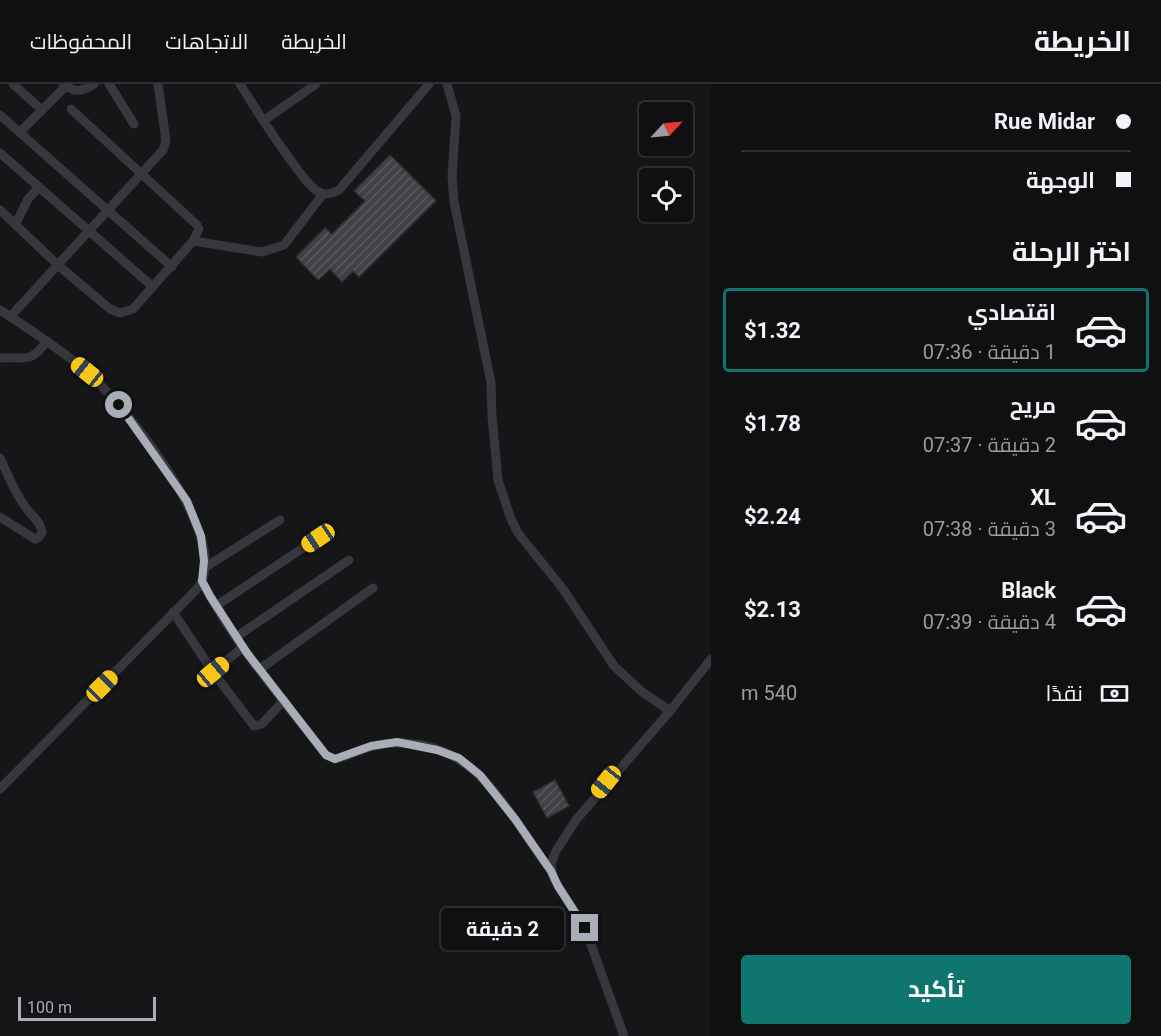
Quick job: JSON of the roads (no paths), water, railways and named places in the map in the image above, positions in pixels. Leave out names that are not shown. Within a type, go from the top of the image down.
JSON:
[{"type":"street","points":[[13,84],[42,110]]},
{"type":"street","points":[[20,132],[66,85],[77,92],[94,84]]},
{"type":"street","points":[[109,84],[134,124]]},
{"type":"street","points":[[10,317],[106,211],[142,175],[166,146],[158,84]]},
{"type":"street","points":[[240,84],[263,121],[306,180],[316,191],[323,194],[339,190],[429,84]]},
{"type":"street","points":[[263,121],[316,84]]},
{"type":"street","points":[[447,84],[456,116],[452,177],[454,202],[491,383],[495,459],[505,503],[518,533],[562,589],[614,666],[634,685],[670,711]]},
{"type":"street","points":[[0,210],[58,266],[110,309],[120,313],[133,309],[193,241],[199,229],[196,225],[71,109]]},
{"type":"street","points":[[0,115],[172,267]]},
{"type":"street","points":[[0,153],[153,287]]},
{"type":"street","points":[[16,223],[28,200],[39,187]]},
{"type":"street","points":[[193,241],[262,252],[284,245],[323,194]]},
{"type":"street","points":[[0,310],[47,341],[87,372],[110,394],[153,451],[190,508],[201,536],[204,568],[202,581],[191,595],[0,789]]},
{"type":"street","points":[[0,358],[32,357],[47,341]]},
{"type":"street","points":[[0,458],[12,486],[40,524],[42,533],[35,539],[0,517]]},
{"type":"street","points":[[204,568],[280,520]]},
{"type":"street","points":[[216,606],[318,538]]},
{"type":"street","points":[[236,637],[349,560]]},
{"type":"street","points":[[202,581],[243,647],[330,758],[340,758],[371,746],[397,742],[427,747],[459,758],[480,775],[500,799],[551,871],[585,928],[624,1036]]},
{"type":"street","points":[[260,669],[373,588]]},
{"type":"street","points":[[173,612],[213,672],[255,726],[261,725],[284,700]]},
{"type":"street","points":[[213,672],[243,647]]},
{"type":"street","points":[[551,871],[555,851],[576,820],[670,711],[711,659]]}]
